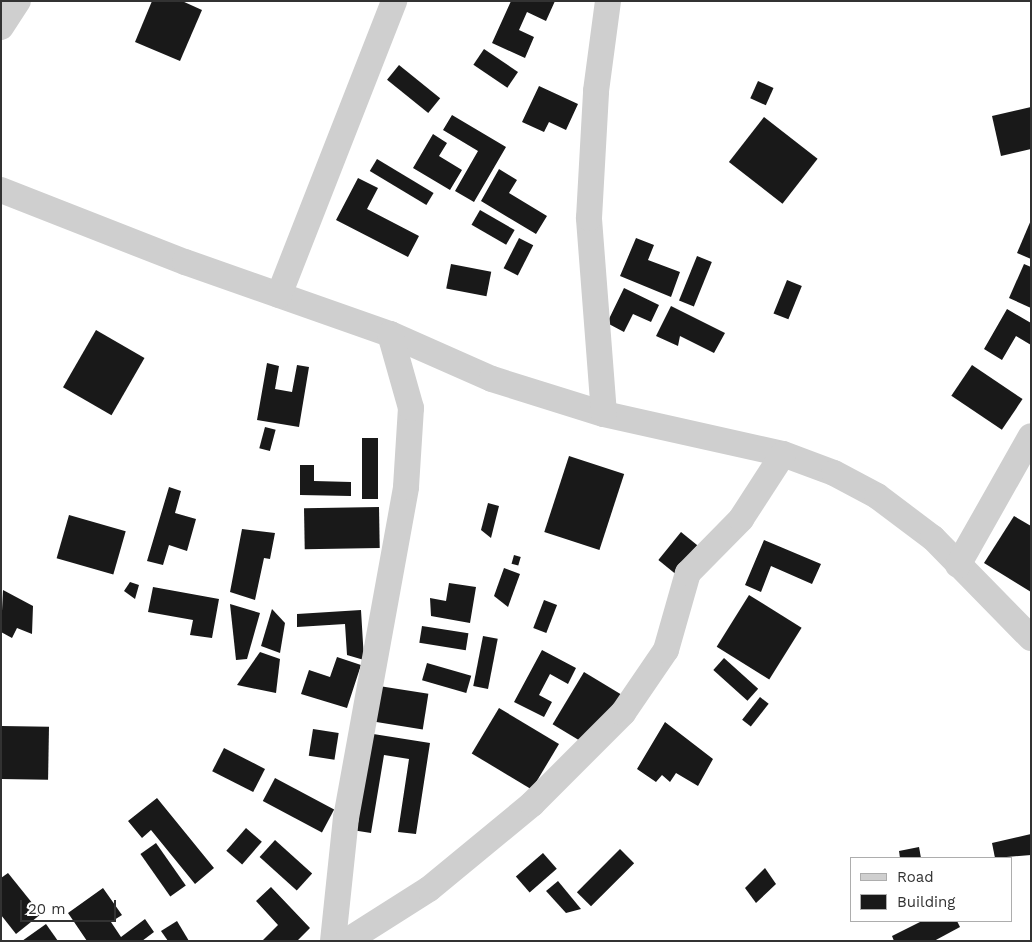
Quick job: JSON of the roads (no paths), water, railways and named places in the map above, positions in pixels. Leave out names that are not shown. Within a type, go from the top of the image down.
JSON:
[{"type":"street","points":[[1,27],[18,1]]},
{"type":"street","points":[[279,295],[394,1]]},
{"type":"street","points":[[604,414],[589,218],[596,91],[605,3]]},
{"type":"street","points":[[1,190],[279,295],[390,334],[492,379],[604,414],[783,454],[834,473],[877,496],[933,538],[1031,638]]},
{"type":"street","points":[[333,941],[346,818],[406,487],[411,408],[390,334]]},
{"type":"street","points":[[958,565],[1031,436]]},
{"type":"street","points":[[346,941],[429,889],[532,804],[623,713],[666,650],[688,573],[741,519],[783,454]]}]
